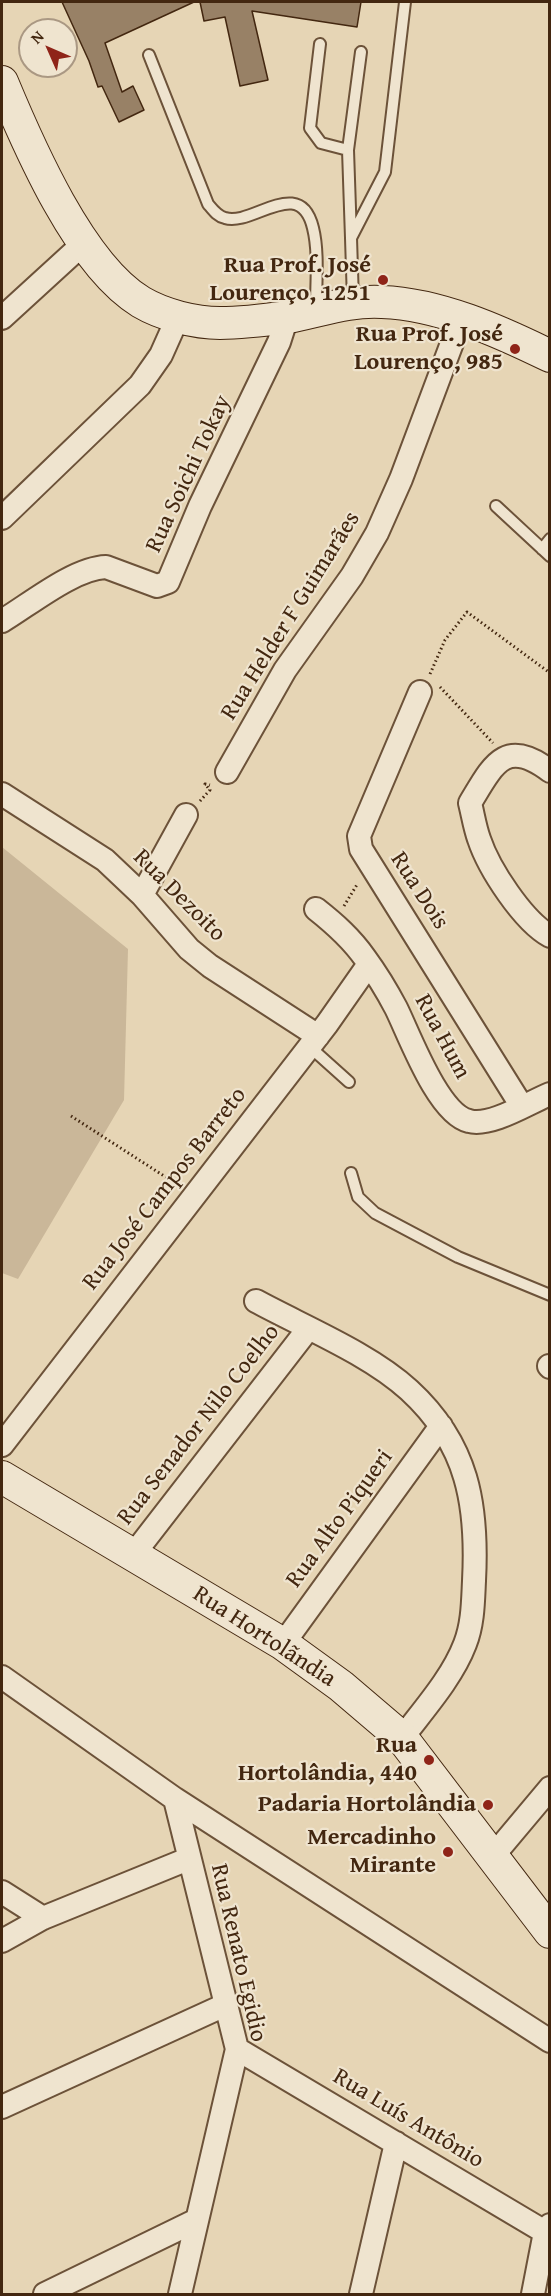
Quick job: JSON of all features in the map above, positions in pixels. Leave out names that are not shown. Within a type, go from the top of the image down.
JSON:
[{"type":"street","points":[[5,101],[84,243],[108,274],[141,302],[178,317],[218,323],[302,314],[353,302],[412,306],[461,319],[549,356]]},
{"type":"street","points":[[2,318],[84,243]]},
{"type":"street","name":"Rua Soichi Tokay","points":[[2,621],[71,579],[97,567],[106,567],[157,586],[168,582],[200,506],[279,342],[302,314]]},
{"type":"street","points":[[2,518],[140,385],[161,355],[178,317]]},
{"type":"street","name":"Rua Helder F Guimarães","points":[[220,782],[285,670],[352,576],[377,533],[401,479],[461,319]]},
{"type":"street","name":"Rua Dois","points":[[425,684],[359,836],[361,849],[521,1105]]},
{"type":"street","points":[[542,932],[503,884],[479,841],[471,803],[498,763],[519,754],[536,761],[549,771]]},
{"type":"street","name":"Rua Dezoito","points":[[2,794],[105,860],[142,896],[165,924],[203,960],[314,1042]]},
{"type":"street","points":[[142,896],[186,815]]},
{"type":"street","name":"Rua Hum","points":[[325,916],[369,964],[396,1007],[417,1058],[449,1106],[467,1121],[487,1122],[549,1094]]},
{"type":"street","name":"Rua José Campos Barreto","points":[[2,1445],[314,1042],[369,964]]},
{"type":"street","points":[[256,1301],[378,1367],[409,1390],[441,1426],[458,1456],[469,1485],[476,1538],[472,1614],[466,1643],[446,1679],[402,1738]]},
{"type":"street","name":"Rua Senador Nilo Coelho","points":[[133,1555],[308,1329]]},
{"type":"street","name":"Rua Alto Piqueri","points":[[283,1644],[441,1426]]},
{"type":"street","name":"Rua Hortolãndia","points":[[2,1477],[283,1644],[341,1686],[402,1738],[549,1932]]},
{"type":"street","points":[[2,1677],[176,1799],[549,2041]]},
{"type":"street","points":[[493,1856],[549,1788]]},
{"type":"street","name":"Rua Renato Egidio","points":[[176,1799],[188,1859],[237,2049],[180,2295]]},
{"type":"street","points":[[2,1941],[43,1918],[188,1859]]},
{"type":"street","points":[[2,1892],[43,1918]]},
{"type":"street","points":[[2,2106],[225,2005]]},
{"type":"street","name":"Rua Luís Antônio","points":[[237,2049],[396,2143],[547,2228]]},
{"type":"street","points":[[361,2295],[396,2143]]},
{"type":"street","points":[[45,2295],[197,2220]]},
{"type":"street","points":[[533,2295],[547,2228]]},
{"type":"lane","points":[[351,238],[385,172],[405,2]]},
{"type":"lane","points":[[320,44],[310,128],[321,143],[348,150]]},
{"type":"lane","points":[[353,302],[348,150],[361,52]]},
{"type":"lane","points":[[149,55],[208,204],[217,214],[227,219],[238,219],[288,203],[298,206],[308,215],[315,236],[302,314]]},
{"type":"lane","points":[[496,506],[546,553]]},
{"type":"lane","points":[[546,553],[549,539]]},
{"type":"lane","points":[[314,1042],[349,1082]]},
{"type":"lane","points":[[351,1173],[358,1197],[375,1213],[458,1257],[549,1295]]},
{"type":"path","points":[[498,763],[425,684],[445,640],[467,612],[549,673]]},
{"type":"path","points":[[186,815],[209,792],[205,784],[220,782]]},
{"type":"path","points":[[325,916],[370,863]]},
{"type":"path","points":[[71,1116],[195,1195]]},
{"type":"shaded area","points":[[2,847],[128,949],[124,1100],[18,1279],[2,1273]]},
{"type":"building","points":[[62,2],[194,2],[105,43],[122,92],[133,86],[144,110],[119,122],[102,86],[98,87],[78,37],[78,18],[69,18]]},
{"type":"building","points":[[200,2],[361,2],[357,27],[252,11],[268,80],[240,86],[225,17],[204,21]]},
{"type":"place","name":"Rua Prof. José Lourenço, 1251","points":[[383,280]]},
{"type":"place","name":"Rua Prof. José Lourenço, 985","points":[[515,349]]},
{"type":"place","name":"Rua Hortolândia, 440","points":[[429,1760]]},
{"type":"place","name":"Padaria Hortolândia","points":[[488,1805]]},
{"type":"place","name":"Mercadinho Mirante","points":[[448,1852]]}]
